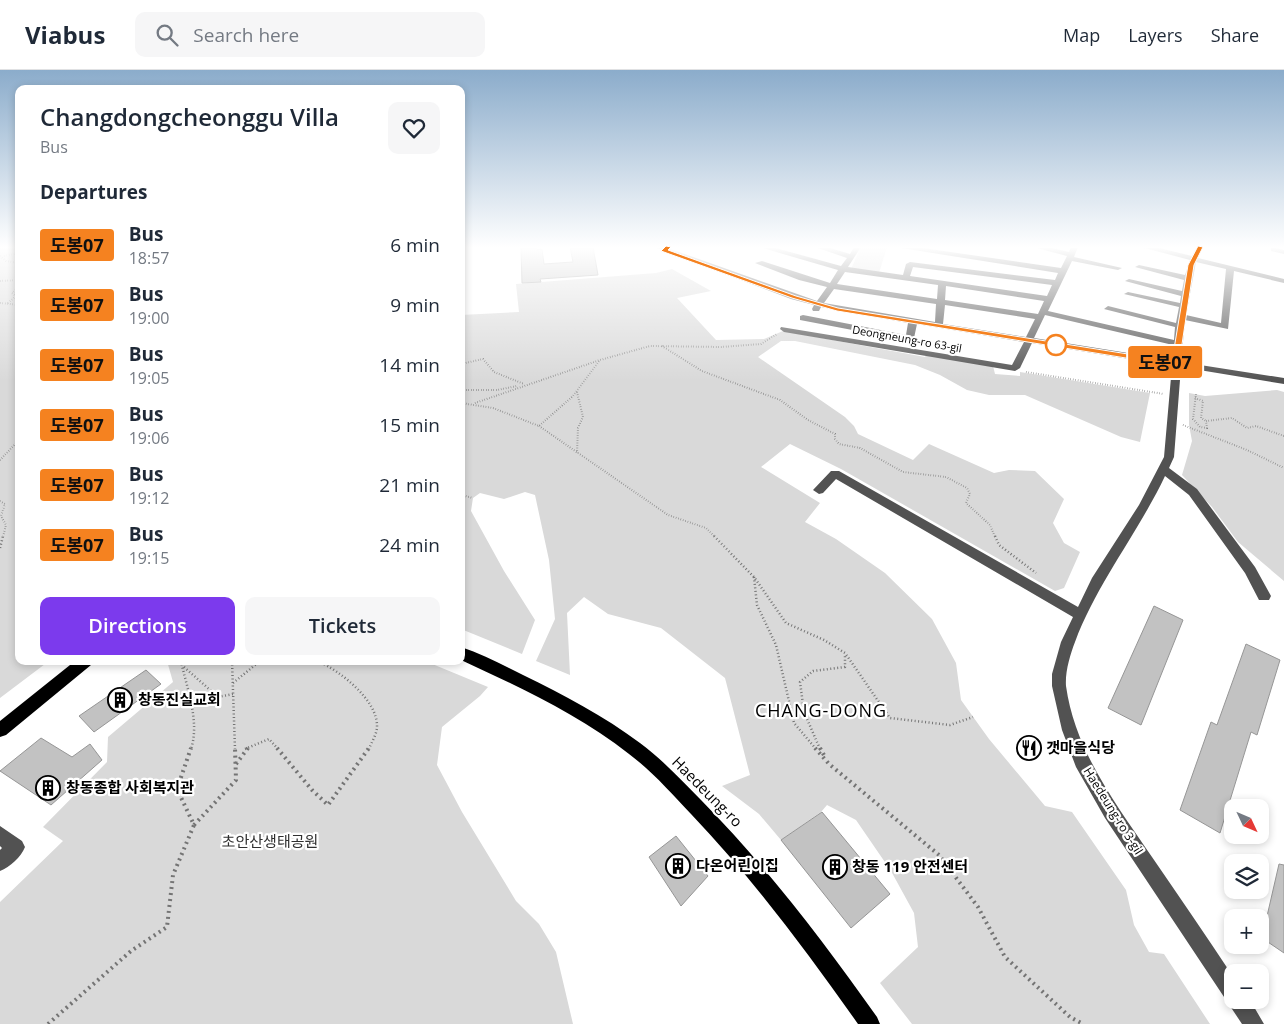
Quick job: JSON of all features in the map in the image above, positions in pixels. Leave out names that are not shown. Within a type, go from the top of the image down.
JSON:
[{"type":"main road","name":"Haedeung-ro","points":[[465,655],[569,705],[634,748],[666,777],[736,846],[781,901],[870,1024]]},
{"type":"main road","points":[[0,730],[81,665]]},
{"type":"street","name":"Deongneung-ro 63-gil","points":[[784,292],[819,304],[855,313],[1284,381]]},
{"type":"street","points":[[784,329],[815,310],[829,292]]},
{"type":"street","points":[[870,292],[1041,315],[1178,343]]},
{"type":"street","name":"Deongneung-ro 63-gil","points":[[939,325],[941,292]]},
{"type":"street","points":[[999,292],[1049,299]]},
{"type":"street","points":[[1028,340],[1053,292]]},
{"type":"street","points":[[1174,292],[1185,294]]},
{"type":"street","points":[[1108,309],[1181,322],[1225,327],[1228,292]]},
{"type":"street","points":[[1128,294],[1184,306]]},
{"type":"street","name":"Haedeung-ro 3-gil","points":[[1185,294],[1175,364],[1169,457],[1145,506],[1097,581],[1068,642],[1059,680],[1063,707],[1084,767],[1224,980]]},
{"type":"street","name":"Deongneung-ro 63-gil","points":[[802,318],[910,338],[913,321]]},
{"type":"street","name":"Deongneung-ro 63-gil","points":[[784,329],[1016,368],[1028,340]]},
{"type":"street","points":[[1164,469],[1193,492],[1250,570],[1264,596]]},
{"type":"street","points":[[819,490],[836,474],[1081,614]]},
{"type":"street","points":[[0,835],[16,847],[0,862]]},
{"type":"street","points":[[1244,1009],[1254,1024]]},
{"type":"path","points":[[8,303],[15,297]]},
{"type":"path","points":[[0,303],[15,305]]},
{"type":"path","points":[[465,390],[497,390],[549,379],[600,360],[650,346],[721,347],[761,344],[784,329]]},
{"type":"path","points":[[662,346],[700,372],[756,390],[788,404],[807,419],[835,434],[839,444],[860,448],[903,472],[938,475],[967,488],[970,494],[966,504],[990,525],[999,545],[1038,576]]},
{"type":"path","points":[[465,363],[483,359],[494,372],[525,384]]},
{"type":"path","points":[[539,426],[563,408],[600,360]]},
{"type":"path","points":[[1019,371],[1173,396]]},
{"type":"path","points":[[474,403],[525,384]]},
{"type":"path","points":[[577,392],[583,416],[578,428],[577,453]]},
{"type":"path","points":[[1196,394],[1192,419],[1200,426],[1207,428],[1206,421]]},
{"type":"path","points":[[1195,398],[1203,401],[1201,418],[1206,421],[1232,418],[1245,428],[1256,426],[1284,436]]},
{"type":"path","points":[[465,403],[474,403],[493,408],[539,426],[668,515],[706,528],[754,577],[786,623],[824,640],[845,653],[890,718],[950,725],[973,717]]},
{"type":"path","points":[[1172,421],[1220,440],[1235,443],[1284,468]]},
{"type":"path","points":[[0,460],[10,452],[15,445]]},
{"type":"path","points":[[465,496],[473,498]]},
{"type":"path","points":[[0,501],[4,504],[1,516],[6,525],[0,548]]},
{"type":"path","points":[[754,577],[757,605],[776,645],[794,723],[829,764],[939,855],[978,907],[1005,957],[1070,1017],[1082,1024]]},
{"type":"path","points":[[829,764],[807,728],[800,702],[800,682],[813,671],[845,667],[845,653]]},
{"type":"path","points":[[48,1024],[131,951],[167,927],[173,875],[194,825],[236,780],[232,665]]},
{"type":"path","points":[[233,683],[255,665]]},
{"type":"path","points":[[236,764],[245,749],[270,739],[288,759],[310,791],[328,805],[367,754],[377,727],[369,700],[334,668],[327,665]]},
{"type":"path","points":[[183,666],[218,697],[233,694]]},
{"type":"path","points":[[183,666],[195,737],[178,789],[194,825]]},
{"type":"green space","points":[[0,292],[15,292],[15,665],[44,665],[0,698]]},
{"type":"green space","points":[[517,292],[708,292],[677,298],[716,340],[764,339],[783,331],[925,357],[927,354],[993,366],[995,374],[1020,376],[1020,372],[1150,393],[1140,442],[1121,437],[1025,395],[989,395],[967,390],[940,375],[915,365],[795,341],[781,341],[758,357],[845,417],[854,426],[858,434],[913,460],[929,444],[994,473],[1009,470],[1035,471],[1064,499],[1053,523],[1064,543],[1080,552],[1064,588],[1055,591],[841,469],[790,444],[761,467],[820,503],[805,522],[836,539],[885,573],[932,619],[956,663],[961,700],[989,739],[1045,806],[1072,812],[1126,890],[1134,925],[1149,952],[1164,954],[1210,1024],[912,1024],[880,983],[918,947],[914,913],[891,871],[856,820],[827,805],[821,812],[781,840],[759,814],[722,786],[750,775],[725,678],[661,628],[608,614],[584,597],[567,613],[570,675],[536,661],[555,619],[549,560],[535,495],[525,492],[504,499],[480,493],[473,498],[471,511],[504,571],[535,620],[522,654],[465,631],[465,315],[519,312]]},
{"type":"green space","points":[[1277,390],[1284,392],[1284,581],[1238,542],[1212,507],[1182,475],[1192,441],[1189,425],[1189,393],[1205,396]]},
{"type":"green space","name":"초안산생태공원","points":[[168,665],[435,665],[488,687],[480,696],[442,727],[437,765],[462,812],[516,901],[539,924],[556,952],[573,1024],[0,1024],[0,902],[63,841],[43,827],[107,762],[108,737],[173,682]]},
{"type":"building","points":[[1154,606],[1183,620],[1141,725],[1108,708]]},
{"type":"building","points":[[1246,644],[1280,660],[1257,735],[1251,732],[1230,799],[1224,799],[1224,820],[1220,833],[1180,810],[1211,722],[1217,725]]},
{"type":"building","name":"창동진실교회","points":[[146,670],[161,684],[94,732],[79,716]]},
{"type":"building","name":"창동종합 사회복지관","points":[[41,738],[72,757],[90,744],[102,760],[51,805],[0,771]]},
{"type":"building","name":"창동 119 안전센터","points":[[822,812],[890,894],[851,928],[781,840]]},
{"type":"building","name":"다온어린이집","points":[[676,836],[708,876],[681,906],[649,857]]},
{"type":"building","points":[[1279,864],[1284,865],[1284,953],[1269,943],[1269,909]]},
{"type":"bus line","name":"도봉07","points":[[779,292],[855,313],[1175,364],[1186,292]]},
{"type":"place","name":"창동진실교회","points":[[120,700]]},
{"type":"place","name":"갯마을식당","points":[[1029,748]]},
{"type":"place","name":"창동종합 사회복지관","points":[[48,788]]},
{"type":"place","name":"다온어린이집","points":[[678,866]]},
{"type":"place","name":"창동 119 안전센터","points":[[835,867]]},
{"type":"district","name":"CHANG-DONG","points":[[821,711]]}]
